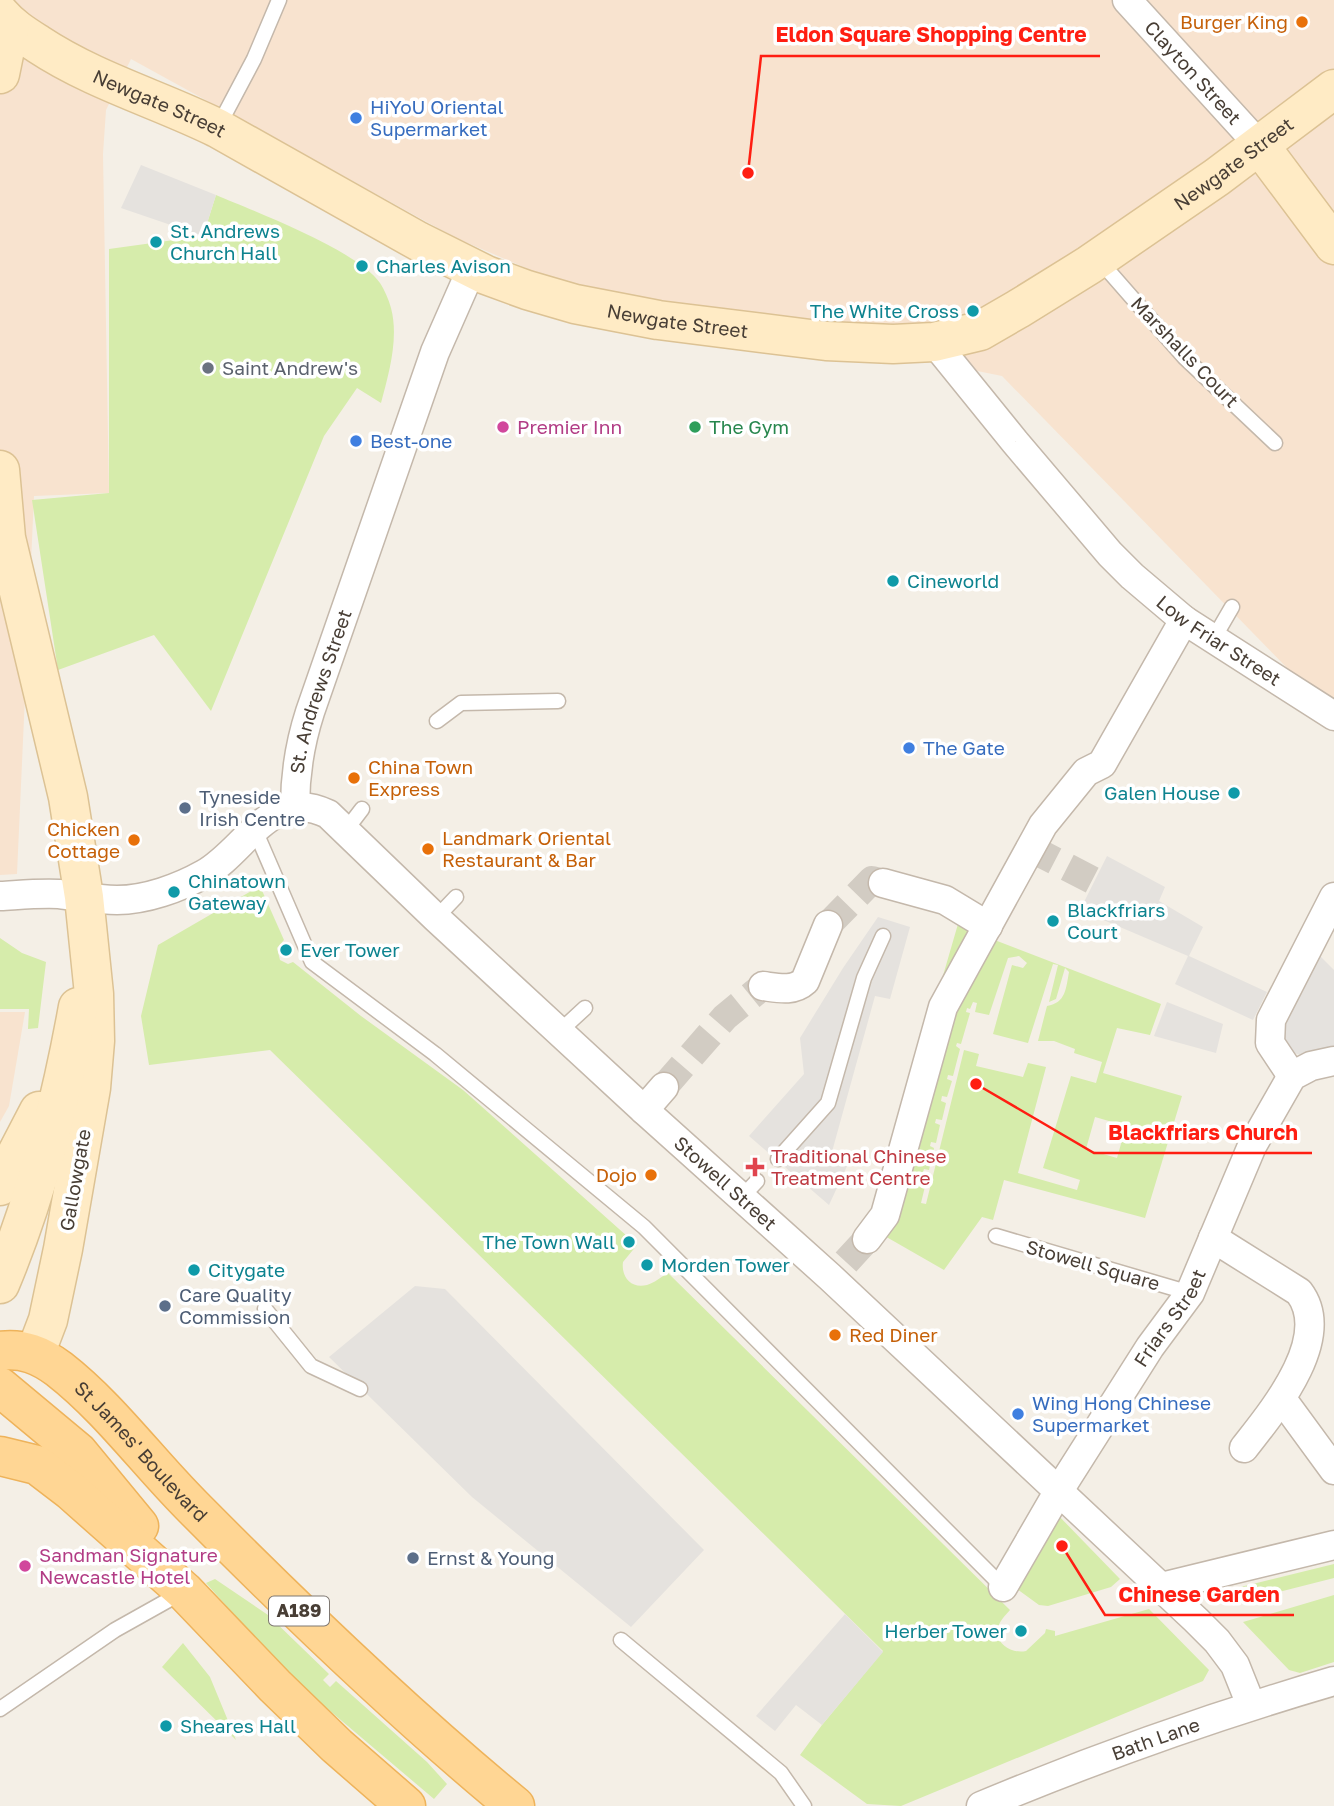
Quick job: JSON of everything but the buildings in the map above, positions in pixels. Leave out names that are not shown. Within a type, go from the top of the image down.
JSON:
[{"type":"main road","name":"Newgate Street","points":[[7,16],[52,54],[93,76],[189,114],[418,241],[511,285],[575,304],[658,320],[827,341],[893,344],[934,342],[980,331],[1098,258],[1260,146],[1334,89]]},
{"type":"main road","points":[[0,74],[7,16]]},
{"type":"main road","name":"Clayton Street","points":[[1260,146],[1334,245]]},
{"type":"main road","name":"Gallowgate","points":[[0,470],[6,538],[68,797],[84,897],[94,994],[95,1041],[92,1078],[48,1320],[17,1352],[3,1397]]},
{"type":"main road","name":"Gallowgate","points":[[0,1284],[30,1203],[48,1140],[83,981],[87,938]]},
{"type":"main road","points":[[0,1186],[34,1122],[72,1036]]},
{"type":"main road","name":"St James' Boulevard","points":[[17,1352],[78,1385],[189,1503],[280,1594],[515,1806]]},
{"type":"main road","points":[[3,1397],[78,1452],[162,1554],[184,1591]]},
{"type":"main road","points":[[0,1455],[37,1465],[54,1476],[184,1591],[275,1686],[337,1746],[406,1806]]},
{"type":"street","name":"Clayton Street","points":[[1127,0],[1260,146]]},
{"type":"street","name":"St. Andrews Street","points":[[295,807],[297,764],[307,722],[435,352],[472,268]]},
{"type":"street","name":"Low Friar Street","points":[[934,342],[1110,554],[1132,576],[1184,620],[1334,716]]},
{"type":"street","points":[[867,1240],[885,1215],[943,1007],[1044,825],[1086,772],[1102,764],[1184,620]]},
{"type":"street","name":"Stowell Street","points":[[295,807],[317,808],[328,814],[354,819],[436,918],[643,1110],[750,1189],[837,1269],[1058,1492],[1217,1642],[1235,1665],[1251,1705]]},
{"type":"street","points":[[0,896],[47,894],[132,899],[187,883],[208,872],[267,819],[295,807]]},
{"type":"street","points":[[883,883],[945,900],[988,926]]},
{"type":"street","points":[[1334,897],[1271,1020],[1270,1043],[1292,1076],[1311,1066],[1334,1061]]},
{"type":"street","points":[[763,986],[790,989],[800,986],[805,981],[828,925]]},
{"type":"street","name":"Friars Street","points":[[1003,1587],[1058,1492],[1150,1347],[1190,1293],[1252,1146],[1292,1076]]},
{"type":"street","points":[[643,1110],[664,1087]]},
{"type":"street","points":[[1213,1238],[1299,1292],[1314,1313],[1311,1348],[1304,1365],[1244,1448]]},
{"type":"street","points":[[1282,1399],[1326,1441],[1334,1471]]},
{"type":"street","points":[[1161,1587],[1334,1545]]},
{"type":"street","name":"Bath Lane","points":[[981,1806],[1039,1795],[1251,1705],[1334,1681]]},
{"type":"lane","points":[[217,128],[254,59],[279,0]]},
{"type":"lane","name":"Marshalls Court","points":[[1098,258],[1184,357],[1275,443]]},
{"type":"lane","points":[[1214,639],[1232,607]]},
{"type":"lane","points":[[437,722],[461,703],[558,701]]},
{"type":"lane","points":[[255,830],[312,962],[435,1054],[645,1227],[1003,1587]]},
{"type":"lane","points":[[436,918],[456,897]]},
{"type":"lane","points":[[778,1159],[828,1103],[864,978],[883,936]]},
{"type":"lane","points":[[560,1031],[585,1008]]},
{"type":"lane","name":"Stowell Square","points":[[996,1236],[1190,1293]]},
{"type":"lane","points":[[265,1309],[311,1366],[360,1389]]},
{"type":"lane","points":[[0,1709],[116,1630],[184,1591]]},
{"type":"lane","points":[[621,1640],[780,1773],[804,1806]]},
{"type":"shaded area","points":[[0,0],[1334,0],[1334,716],[1002,376],[626,300],[540,274],[456,238],[131,59],[106,110],[103,154],[109,493],[34,496],[17,874],[0,875]]},
{"type":"shaded area","points":[[141,165],[216,195],[203,236],[121,208]]},
{"type":"shaded area","points":[[1107,856],[1165,887],[1159,901],[1203,927],[1189,956],[1267,992],[1253,1020],[1175,984],[1188,956],[1080,910]]},
{"type":"shaded area","points":[[878,917],[910,927],[890,999],[875,996],[830,1159],[848,1164],[829,1205],[749,1136],[804,1074],[800,1038]]},
{"type":"shaded area","points":[[1317,953],[1334,970],[1334,1050],[1307,1057],[1294,1053],[1286,1046],[1279,1032]]},
{"type":"shaded area","points":[[1167,1002],[1223,1024],[1216,1053],[1154,1036]]},
{"type":"shaded area","points":[[0,1012],[25,1012],[9,1106],[0,1122]]},
{"type":"shaded area","points":[[415,1286],[445,1289],[704,1550],[631,1627],[472,1497],[329,1357]]},
{"type":"shaded area","points":[[845,1614],[883,1652],[822,1725],[796,1705],[775,1731],[756,1716]]},
{"type":"green space","points":[[216,195],[329,245],[368,270],[380,283],[386,295],[394,331],[392,356],[381,403],[357,388],[324,436],[211,711],[154,635],[58,670],[32,500],[109,493],[109,249],[203,236]]},
{"type":"green space","points":[[260,886],[284,940],[277,948],[280,960],[288,964],[293,962],[361,1016],[463,1090],[637,1245],[623,1262],[628,1281],[636,1285],[647,1285],[668,1273],[1010,1610],[998,1627],[1000,1640],[1006,1647],[1026,1651],[1046,1629],[1055,1631],[1055,1636],[1149,1609],[1209,1670],[1203,1681],[901,1806],[867,1804],[800,1755],[883,1651],[270,1050],[149,1065],[141,1016],[158,945]]},
{"type":"green space","points":[[958,924],[977,929],[933,1010]]},
{"type":"green space","points":[[0,938],[22,953],[46,962],[38,1028],[28,1029],[29,1009],[0,1009]]},
{"type":"green space","points":[[992,939],[1161,1004],[1150,1035],[1117,1028],[1103,1073],[1182,1096],[1145,1218],[1004,1180],[993,1220],[982,1217],[944,1270],[869,1227],[951,1006]],"holes":[[[1019,956],[1027,963],[1023,968],[1012,965],[993,1034],[1028,1043],[1053,964],[1058,965],[1049,1002],[1056,999],[1065,968],[1069,972],[1066,989],[1058,1002],[1047,1006],[1038,1041],[1054,1041],[1075,1049],[1074,1053],[1102,1062],[1096,1083],[1071,1076],[1043,1168],[1080,1180],[1077,1190],[1018,1173],[1046,1067],[1028,1063],[1023,1077],[976,1066],[979,1054],[964,1050],[926,1204],[921,1203],[928,1174],[923,1172],[924,1169],[929,1170],[934,1148],[930,1146],[931,1142],[936,1143],[940,1125],[935,1123],[936,1119],[942,1120],[946,1103],[941,1101],[942,1096],[947,1097],[952,1081],[947,1079],[948,1075],[953,1076],[960,1049],[956,1046],[957,1043],[961,1044],[970,1013],[966,1012],[967,1008],[970,1009],[973,1002],[977,1003],[975,1012],[989,1015],[1008,958]],[[1095,1117],[1126,1126],[1117,1158],[1086,1149]]]},
{"type":"green space","points":[[1056,1513],[1120,1579],[1111,1587],[1048,1606],[1039,1605],[1013,1586]]},
{"type":"green space","points":[[1334,1564],[1334,1578],[1232,1604],[1220,1592]]},
{"type":"green space","points":[[215,1579],[268,1615],[329,1674],[323,1680],[330,1687],[336,1681],[427,1762],[447,1784],[434,1799],[316,1699],[206,1583]]},
{"type":"green space","points":[[1334,1595],[1334,1662],[1300,1673],[1289,1670],[1243,1622]]},
{"type":"green space","points":[[183,1643],[210,1677],[236,1740],[162,1667]]},
{"type":"tunnel","points":[[1030,848],[1094,881]]},
{"type":"tunnel","points":[[828,925],[872,880],[883,883]]},
{"type":"tunnel","points":[[664,1087],[725,1017],[763,986]]},
{"type":"tunnel","points":[[846,1262],[867,1239]]},
{"type":"place","name":"Burger King","points":[[1302,22]]},
{"type":"place","name":"HiYoU Oriental Supermarket","points":[[356,118]]},
{"type":"place","name":"Eldon Square Shopping Centre","points":[[748,173]]},
{"type":"place","name":"St. Andrews Church Hall","points":[[156,242]]},
{"type":"place","name":"Charles Avison","points":[[362,266]]},
{"type":"place","name":"The White Cross","points":[[973,311]]},
{"type":"place","name":"Saint Andrew's","points":[[208,368]]},
{"type":"place","name":"Premier Inn","points":[[503,427]]},
{"type":"place","name":"The Gym","points":[[695,427]]},
{"type":"place","name":"Best-one","points":[[356,441]]},
{"type":"place","name":"Cineworld","points":[[893,581]]},
{"type":"place","name":"The Gate","points":[[909,748]]},
{"type":"place","name":"China Town Express","points":[[354,778]]},
{"type":"place","name":"Galen House","points":[[1234,793]]},
{"type":"place","name":"Tyneside Irish Centre","points":[[185,808]]},
{"type":"place","name":"Chicken Cottage","points":[[134,840]]},
{"type":"place","name":"Landmark Oriental Restaurant & Bar","points":[[428,849]]},
{"type":"place","name":"Chinatown Gateway","points":[[174,892]]},
{"type":"place","name":"Blackfriars Court","points":[[1053,921]]},
{"type":"place","name":"Ever Tower","points":[[286,950]]},
{"type":"place","name":"Blackfriars Church","points":[[976,1084]]},
{"type":"place","name":"Traditional Chinese Treatment Centre","points":[[755,1167]]},
{"type":"place","name":"Dojo","points":[[651,1175]]},
{"type":"place","name":"The Town Wall","points":[[629,1242]]},
{"type":"place","name":"Morden Tower","points":[[647,1265]]},
{"type":"place","name":"Citygate","points":[[194,1270]]},
{"type":"place","name":"Care Quality Commission","points":[[165,1306]]},
{"type":"place","name":"Red Diner","points":[[835,1335]]},
{"type":"place","name":"Wing Hong Chinese Supermarket","points":[[1018,1414]]},
{"type":"place","name":"Chinese Garden","points":[[1062,1546]]},
{"type":"place","name":"Ernst & Young","points":[[413,1558]]},
{"type":"place","name":"Sandman Signature Newcastle Hotel","points":[[25,1566]]},
{"type":"place","name":"Herber Tower","points":[[1021,1631]]},
{"type":"place","name":"Sheares Hall","points":[[166,1726]]}]
